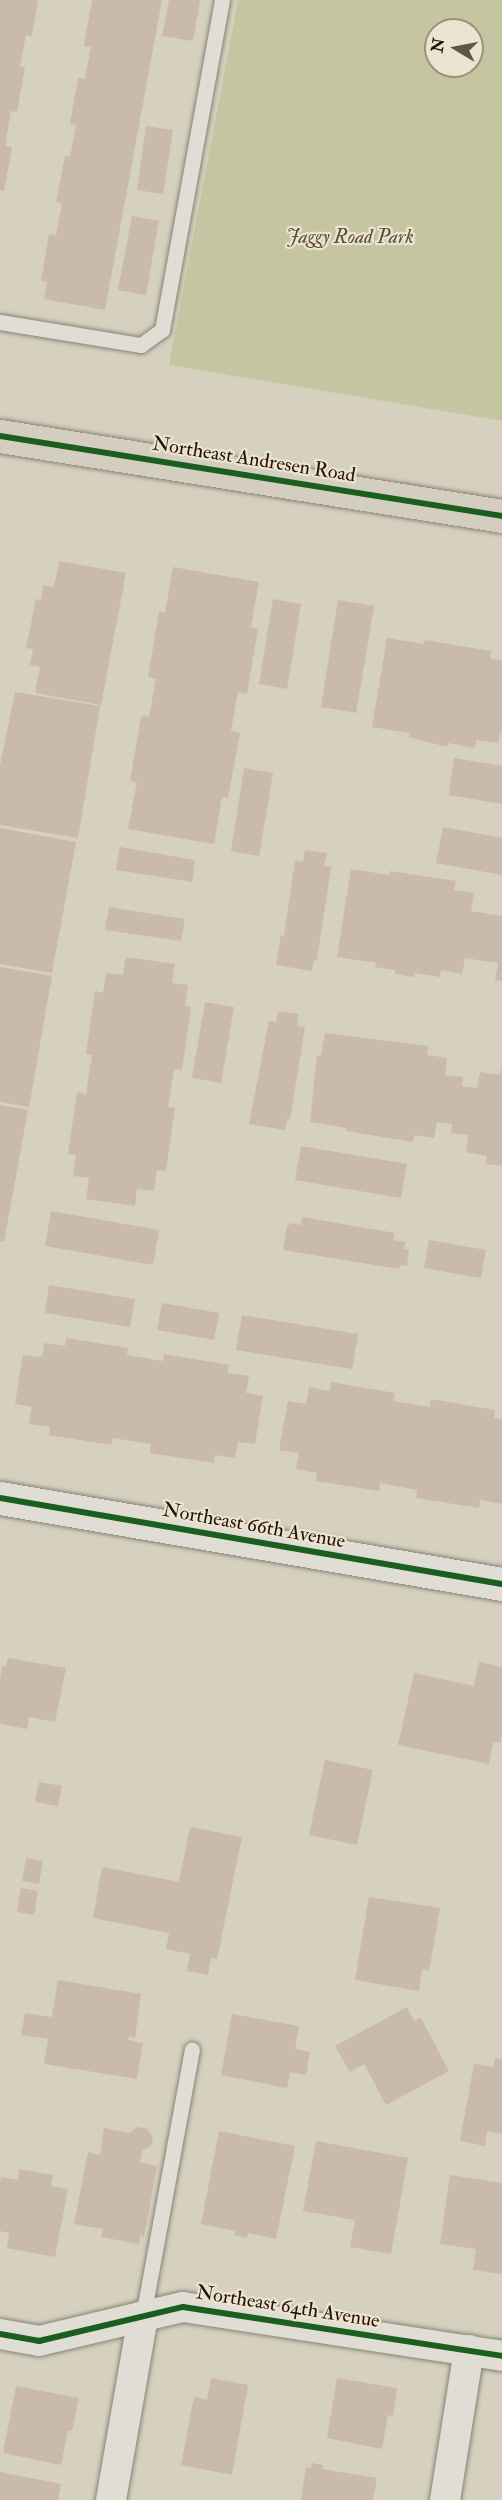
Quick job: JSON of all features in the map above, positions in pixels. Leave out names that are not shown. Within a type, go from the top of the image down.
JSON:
[{"type":"main road","name":"Northeast Andresen Road","points":[[0,436],[502,516]]},
{"type":"street","name":"Northeast 66th Avenue","points":[[0,1498],[502,1584]]},
{"type":"street","name":"Northeast 64th Avenue","points":[[0,2334],[39,2341],[183,2307],[502,2355]]},
{"type":"street","points":[[111,2500],[143,2316]]},
{"type":"street","points":[[445,2500],[469,2350]]},
{"type":"lane","points":[[0,322],[141,345],[162,330],[222,0]]},
{"type":"lane","points":[[143,2316],[192,2049]]},
{"type":"green space","name":"Jaggy Road Park","points":[[238,0],[502,0],[502,421],[169,365]]},
{"type":"building","points":[[0,0],[38,0],[32,36],[26,35],[20,66],[25,67],[17,112],[11,111],[5,146],[12,147],[4,191],[0,190]]},
{"type":"building","points":[[92,0],[162,0],[105,310],[44,299],[47,282],[41,281],[49,234],[56,235],[62,203],[56,202],[65,156],[70,157],[76,125],[70,124],[78,78],[85,79],[91,47],[84,46]]},
{"type":"building","points":[[169,0],[200,0],[193,41],[162,36]]},
{"type":"building","points":[[146,126],[173,130],[163,194],[137,190]]},
{"type":"building","points":[[132,216],[159,221],[146,295],[118,290]]},
{"type":"building","points":[[59,561],[126,573],[101,705],[35,693],[40,667],[30,665],[33,649],[26,648],[36,599],[41,600],[43,585],[54,587]]},
{"type":"building","points":[[173,567],[259,582],[251,627],[258,629],[247,694],[238,692],[231,731],[240,733],[228,798],[222,797],[214,844],[128,829],[137,782],[130,781],[141,716],[149,717],[156,679],[148,677],[159,612],[165,613]]},
{"type":"building","points":[[273,599],[301,604],[287,689],[259,684]]},
{"type":"building","points":[[338,600],[374,606],[356,713],[321,707]]},
{"type":"building","points":[[387,638],[424,644],[425,640],[491,651],[490,658],[502,661],[502,727],[498,743],[476,740],[475,748],[448,743],[447,747],[409,737],[410,733],[372,727]]},
{"type":"building","points":[[15,692],[100,706],[78,838],[0,825],[0,766]]},
{"type":"building","points":[[454,758],[502,766],[502,804],[449,795]]},
{"type":"building","points":[[244,768],[273,773],[259,856],[231,851]]},
{"type":"building","points":[[443,827],[502,838],[502,875],[436,863]]},
{"type":"building","points":[[0,828],[76,842],[52,973],[0,964]]},
{"type":"building","points":[[120,847],[195,860],[192,882],[116,870]]},
{"type":"building","points":[[305,850],[327,853],[324,866],[331,867],[317,960],[314,960],[312,971],[276,965],[281,935],[284,936],[295,861],[303,862]]},
{"type":"building","points":[[351,869],[389,875],[390,871],[456,881],[454,890],[474,893],[471,911],[502,916],[502,981],[495,980],[498,963],[465,958],[462,974],[441,970],[440,977],[415,973],[414,977],[395,974],[395,970],[375,967],[376,963],[337,957]]},
{"type":"building","points":[[109,907],[185,919],[181,941],[105,930]]},
{"type":"building","points":[[126,957],[175,964],[172,983],[188,985],[185,1006],[191,1007],[182,1070],[174,1069],[168,1107],[175,1108],[166,1171],[157,1170],[154,1191],[137,1189],[135,1206],[86,1199],[89,1178],[73,1176],[76,1155],[68,1154],[77,1092],[86,1094],[92,1055],[86,1054],[95,991],[103,993],[106,973],[123,975]]},
{"type":"building","points":[[0,967],[52,976],[29,1107],[0,1102]]},
{"type":"building","points":[[205,1002],[234,1007],[221,1083],[192,1078]]},
{"type":"building","points":[[278,1011],[299,1014],[297,1026],[305,1027],[290,1119],[287,1119],[285,1130],[249,1124],[269,1021],[276,1022]]},
{"type":"building","points":[[325,1033],[428,1046],[427,1055],[447,1058],[445,1075],[463,1077],[462,1086],[477,1088],[480,1072],[500,1075],[502,1066],[502,1166],[486,1164],[487,1156],[466,1152],[468,1135],[451,1133],[452,1124],[437,1122],[434,1138],[414,1135],[413,1142],[346,1131],[346,1128],[310,1122],[317,1056],[321,1056]]},
{"type":"building","points":[[0,1105],[28,1110],[4,1242],[0,1241]]},
{"type":"building","points":[[301,1146],[407,1164],[401,1198],[295,1180]]},
{"type":"building","points":[[51,1211],[159,1230],[153,1265],[45,1246]]},
{"type":"building","points":[[302,1217],[395,1233],[393,1240],[406,1242],[404,1249],[409,1250],[407,1266],[400,1265],[399,1269],[283,1250],[287,1226],[289,1223],[301,1225]]},
{"type":"building","points":[[429,1240],[486,1250],[481,1278],[424,1268]]},
{"type":"building","points":[[49,1285],[135,1299],[130,1327],[45,1313]]},
{"type":"building","points":[[162,1303],[219,1313],[214,1340],[157,1330]]},
{"type":"building","points":[[242,1315],[358,1334],[352,1369],[236,1350]]},
{"type":"building","points":[[66,1338],[128,1348],[127,1355],[163,1361],[164,1354],[229,1365],[227,1373],[249,1376],[246,1393],[263,1396],[255,1444],[238,1442],[235,1458],[215,1455],[214,1463],[150,1453],[151,1444],[113,1438],[111,1445],[49,1435],[50,1427],[29,1424],[32,1407],[15,1404],[23,1355],[42,1357],[44,1343],[65,1346]]},
{"type":"building","points":[[331,1382],[395,1393],[393,1401],[430,1407],[431,1399],[495,1410],[494,1418],[502,1420],[502,1504],[480,1500],[479,1508],[416,1498],[417,1490],[380,1483],[379,1491],[316,1481],[317,1473],[296,1469],[299,1453],[279,1450],[288,1401],[306,1404],[309,1387],[330,1391]]},
{"type":"building","points":[[8,1658],[66,1668],[55,1722],[29,1717],[27,1729],[0,1724],[0,1679],[2,1666],[6,1667]]},
{"type":"building","points":[[479,1662],[502,1667],[502,1733],[500,1743],[493,1742],[489,1764],[398,1745],[414,1673],[474,1686]]},
{"type":"building","points":[[325,1760],[373,1770],[357,1845],[309,1835]]},
{"type":"building","points":[[39,1782],[62,1786],[58,1806],[35,1802]]},
{"type":"building","points":[[190,1827],[242,1837],[217,1959],[211,1958],[208,1975],[187,1971],[190,1954],[166,1949],[169,1933],[93,1918],[102,1867],[179,1882]]},
{"type":"building","points":[[26,1858],[43,1861],[39,1884],[22,1881]]},
{"type":"building","points":[[21,1888],[38,1891],[34,1915],[17,1912]]},
{"type":"building","points":[[369,1897],[440,1908],[429,1971],[422,1969],[419,1991],[355,1980]]},
{"type":"building","points":[[58,1980],[141,1994],[135,2038],[129,2036],[128,2040],[143,2043],[137,2079],[44,2064],[48,2039],[21,2035],[25,2013],[52,2017]]},
{"type":"building","points":[[407,2007],[414,2021],[421,2018],[449,2071],[386,2105],[364,2064],[350,2072],[335,2046]]},
{"type":"building","points":[[232,2014],[299,2026],[295,2049],[310,2052],[306,2075],[290,2072],[287,2088],[221,2075]]},
{"type":"building","points":[[495,2058],[502,2059],[502,2134],[487,2131],[485,2146],[460,2141],[474,2064],[494,2067]]},
{"type":"building","points":[[137,2127],[147,2129],[153,2138],[151,2146],[142,2151],[140,2162],[157,2166],[144,2237],[140,2236],[139,2244],[101,2237],[103,2229],[74,2224],[88,2152],[100,2155],[104,2128],[130,2133]]},
{"type":"building","points":[[219,2131],[295,2146],[276,2239],[248,2233],[247,2238],[234,2235],[235,2231],[201,2224]]},
{"type":"building","points":[[316,2141],[408,2158],[391,2254],[350,2247],[355,2220],[303,2211]]},
{"type":"building","points":[[19,2169],[53,2175],[51,2186],[68,2189],[55,2257],[7,2248],[9,2233],[0,2231],[1,2177],[18,2180]]},
{"type":"building","points":[[450,2175],[502,2183],[502,2274],[473,2270],[476,2249],[440,2244]]},
{"type":"building","points":[[211,2378],[248,2385],[232,2475],[181,2465],[194,2397],[207,2400]]},
{"type":"building","points":[[337,2378],[397,2388],[393,2416],[388,2415],[382,2449],[327,2438]]},
{"type":"building","points":[[16,2386],[79,2398],[72,2431],[68,2430],[61,2465],[3,2453]]},
{"type":"building","points":[[312,2463],[323,2465],[322,2469],[377,2478],[373,2500],[301,2500],[306,2467],[311,2468]]},
{"type":"building","points":[[0,2472],[61,2484],[58,2500],[0,2500]]},
{"type":"cycle path","points":[[0,436],[502,516]]},
{"type":"cycle path","points":[[0,1498],[502,1584]]},
{"type":"cycle path","points":[[0,2334],[39,2341],[183,2307],[502,2356]]}]
